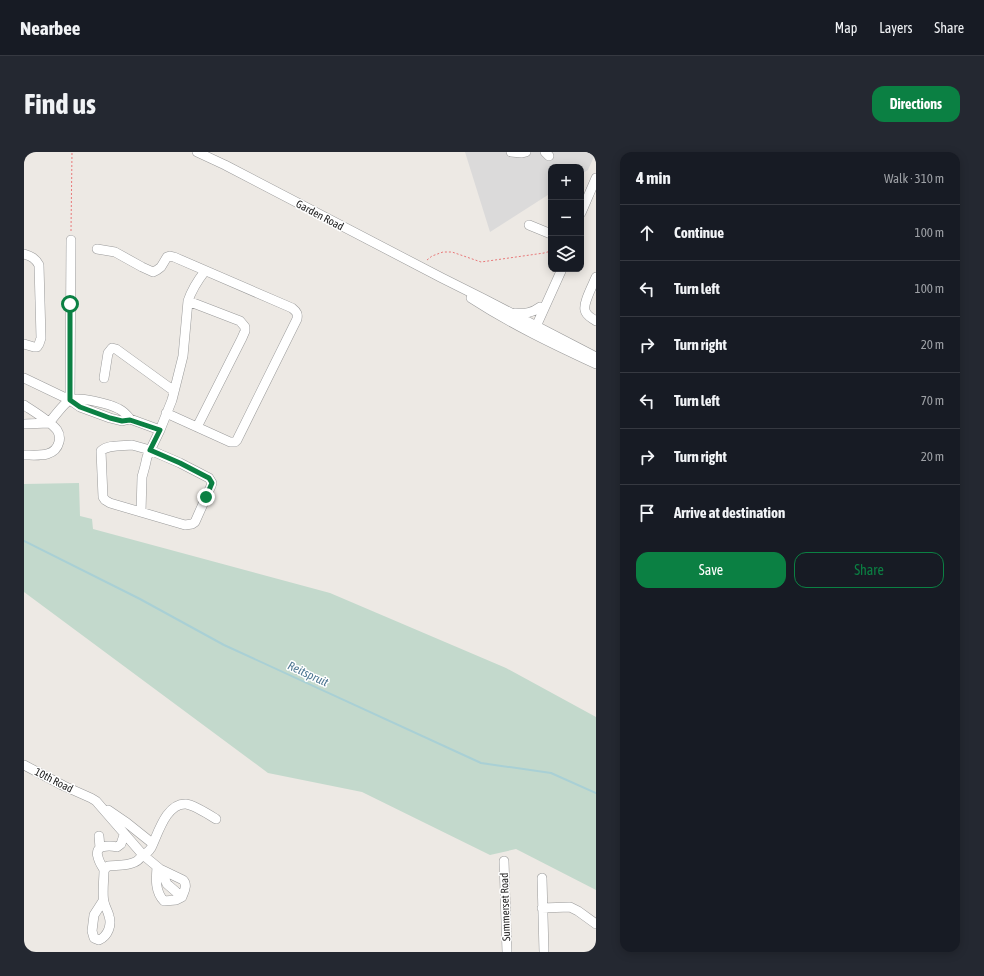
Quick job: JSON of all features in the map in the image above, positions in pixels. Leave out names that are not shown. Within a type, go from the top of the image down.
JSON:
[{"type":"street","name":"Garden Road","points":[[197,152],[225,165],[442,278],[484,298],[512,313],[533,329],[596,364]]},
{"type":"street","points":[[508,153],[526,152]]},
{"type":"street","points":[[584,206],[596,178]]},
{"type":"street","points":[[530,225],[548,233]]},
{"type":"street","points":[[49,423],[56,413],[70,400],[71,240]]},
{"type":"street","points":[[97,249],[115,252],[153,272],[161,267],[167,257],[174,257],[292,308],[297,312],[298,315],[285,344],[235,442],[230,442],[166,413]]},
{"type":"street","points":[[24,254],[32,256],[39,265],[41,321],[41,338],[37,347],[24,344]]},
{"type":"street","points":[[141,512],[142,477],[147,457],[172,400],[183,356],[188,301],[194,286],[204,270]]},
{"type":"street","points":[[533,329],[540,307],[555,272]]},
{"type":"street","points":[[533,329],[561,272]]},
{"type":"street","points":[[596,277],[584,308],[590,318],[596,321]]},
{"type":"street","name":"Garden Road","points":[[442,278],[487,308],[596,357]]},
{"type":"street","points":[[188,301],[240,321],[245,327],[242,338],[197,427]]},
{"type":"street","points":[[512,313],[529,313],[540,307]]},
{"type":"street","points":[[104,378],[108,353],[112,348],[116,349],[174,391]]},
{"type":"street","points":[[24,378],[70,400],[82,399],[114,406],[126,414],[130,420],[160,430]]},
{"type":"street","points":[[24,405],[58,431],[59,437],[59,443],[52,453],[47,455],[24,456]]},
{"type":"street","points":[[24,424],[49,423]]},
{"type":"street","points":[[132,446],[150,450],[209,478],[212,483],[195,522],[192,524],[185,525],[110,503],[105,500],[103,496],[101,454],[104,448],[132,446]]},
{"type":"street","name":"10th Road","points":[[24,765],[85,795],[96,801],[101,807]]},
{"type":"street","points":[[104,870],[108,866],[129,865],[137,862],[149,851],[168,813],[180,805],[192,805],[216,818]]},
{"type":"street","points":[[101,807],[143,855],[158,868],[185,882],[186,886],[182,897],[176,900],[164,901],[160,897],[156,879],[158,868]]},
{"type":"street","points":[[101,807],[120,818],[152,843]]},
{"type":"street","points":[[100,848],[104,846],[117,847],[121,844],[124,835]]},
{"type":"street","points":[[99,836],[100,848],[97,852],[104,870],[103,901]]},
{"type":"street","name":"Summerset Road","points":[[504,861],[507,952]]},
{"type":"street","points":[[158,868],[167,884],[182,897]]},
{"type":"street","points":[[542,878],[544,952]]},
{"type":"street","points":[[542,908],[574,908],[596,924]]},
{"type":"path","points":[[71,240],[72,152]]},
{"type":"path","points":[[421,267],[430,258],[443,252],[452,252],[481,262],[548,251]]},
{"type":"shaded area","points":[[465,152],[596,152],[588,170],[584,172],[584,164],[548,164],[548,195],[490,232]]},
{"type":"green space","name":"Reitspruit","points":[[79,483],[80,516],[92,519],[93,529],[330,593],[506,668],[596,717],[596,890],[516,849],[490,855],[362,792],[268,773],[24,592],[24,484]]},
{"type":"waterway","name":"Reitspruit","points":[[24,541],[140,599],[224,645],[481,763],[551,773],[596,793]]},
{"type":"route","points":[[70,304],[70,400],[80,407],[110,418],[122,421],[130,420],[160,430],[150,450],[209,478],[212,483],[206,497]]}]
